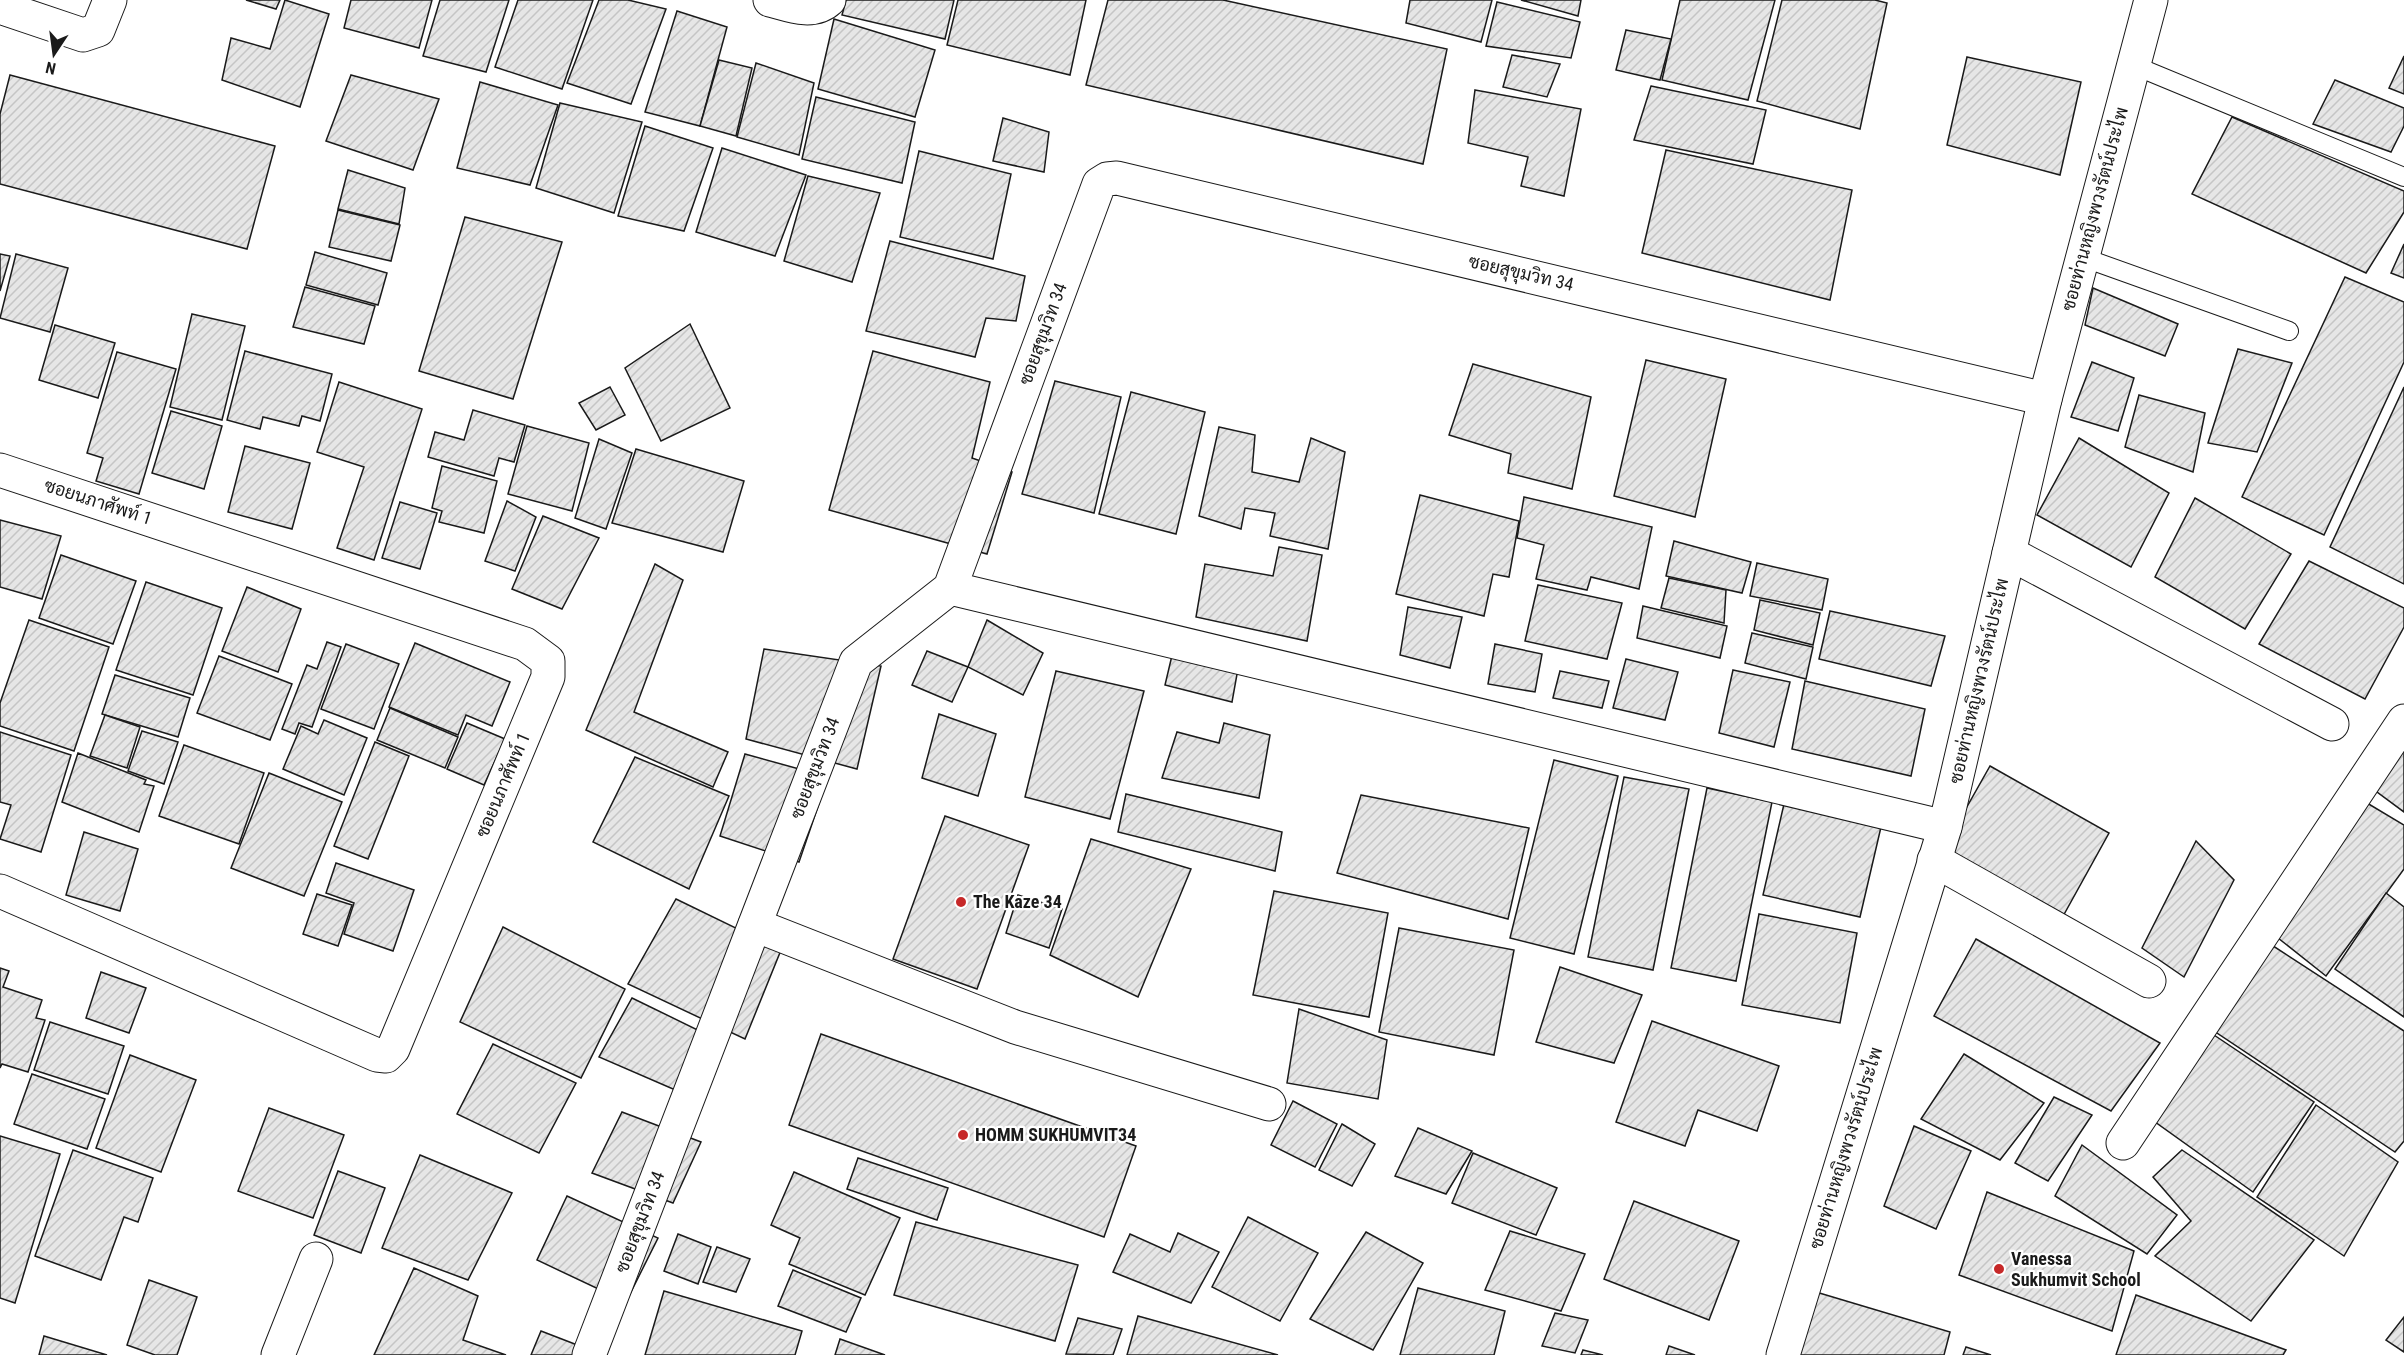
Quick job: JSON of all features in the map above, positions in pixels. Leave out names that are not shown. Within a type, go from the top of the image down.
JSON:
[{"type":"street","points":[[0,7],[83,35],[98,30],[110,0]]},
{"type":"street","points":[[770,0],[800,8],[819,8],[829,0]]},
{"type":"street","name":"ซอยท่านหญิงพวงรัตน์ประไพ","points":[[1783,1355],[1945,827],[2045,399],[2151,0]]},
{"type":"street","name":"ซอยสุขุมวิท 34","points":[[589,1355],[856,662],[950,588],[1099,184],[1107,179],[1117,178],[2045,399]]},
{"type":"street","name":"ซอยนภาศัพท์ 1","points":[[0,470],[525,644],[548,661],[548,677],[393,1049],[386,1056],[377,1055],[0,891]]},
{"type":"street","points":[[2009,553],[2331,724]]},
{"type":"street","points":[[950,588],[1945,827]]},
{"type":"street","points":[[2123,1143],[2404,721]]},
{"type":"street","points":[[1934,860],[2149,981]]},
{"type":"street","points":[[755,925],[1015,1027],[1269,1104]]},
{"type":"street","points":[[278,1355],[316,1259]]},
{"type":"lane","points":[[2133,65],[2404,177]]},
{"type":"lane","points":[[2082,257],[2289,331]]},
{"type":"building","points":[[246,0],[280,0],[276,9]]},
{"type":"building","points":[[285,0],[329,14],[300,107],[222,80],[231,38],[270,49]]},
{"type":"building","points":[[351,0],[432,0],[419,48],[344,28]]},
{"type":"building","points":[[440,0],[509,0],[486,72],[423,56]]},
{"type":"building","points":[[518,0],[593,0],[562,89],[495,67]]},
{"type":"building","points":[[599,0],[628,0],[666,9],[631,104],[567,83]]},
{"type":"building","points":[[846,0],[954,0],[945,39],[842,15]]},
{"type":"building","points":[[958,0],[1086,0],[1070,75],[947,45]]},
{"type":"building","points":[[1108,0],[1223,0],[1447,49],[1423,164],[1086,85]]},
{"type":"building","points":[[1410,0],[1492,0],[1481,42],[1406,23]]},
{"type":"building","points":[[1521,0],[1581,0],[1578,16]]},
{"type":"building","points":[[1680,0],[1775,0],[1748,100],[1662,80]]},
{"type":"building","points":[[1782,0],[1875,0],[1887,3],[1860,129],[1757,101]]},
{"type":"building","points":[[1497,2],[1580,22],[1571,58],[1486,46]]},
{"type":"building","points":[[677,11],[727,27],[700,126],[645,112]]},
{"type":"building","points":[[834,19],[935,50],[915,117],[818,89]]},
{"type":"building","points":[[1626,30],[1671,39],[1660,80],[1616,70]]},
{"type":"building","points":[[1512,55],[1560,64],[1547,97],[1503,87]]},
{"type":"building","points":[[2404,56],[2404,94],[2389,88]]},
{"type":"building","points":[[1967,57],[2081,82],[2060,175],[1947,145]]},
{"type":"building","points":[[719,60],[752,68],[736,136],[700,126]]},
{"type":"building","points":[[756,63],[814,83],[799,155],[737,137]]},
{"type":"building","points":[[10,75],[275,146],[247,249],[0,184],[0,114]]},
{"type":"building","points":[[351,75],[439,99],[413,170],[326,141]]},
{"type":"building","points":[[2335,80],[2404,108],[2404,126],[2391,152],[2313,124]]},
{"type":"building","points":[[480,82],[558,105],[530,185],[457,168]]},
{"type":"building","points":[[1651,86],[1766,110],[1753,164],[1634,140]]},
{"type":"building","points":[[1475,90],[1581,109],[1564,196],[1521,186],[1528,157],[1468,143]]},
{"type":"building","points":[[816,97],[915,122],[902,183],[802,159]]},
{"type":"building","points":[[560,103],[642,122],[614,213],[536,188]]},
{"type":"building","points":[[2232,117],[2404,191],[2404,212],[2366,273],[2192,194]]},
{"type":"building","points":[[1003,118],[1049,132],[1044,172],[993,161]]},
{"type":"building","points":[[645,126],[713,148],[684,231],[618,216]]},
{"type":"building","points":[[722,148],[806,175],[775,256],[696,232]]},
{"type":"building","points":[[1666,150],[1852,190],[1830,300],[1642,253]]},
{"type":"building","points":[[919,151],[1011,174],[993,259],[900,237]]},
{"type":"building","points":[[348,170],[405,188],[399,224],[338,209]]},
{"type":"building","points":[[808,176],[880,193],[852,282],[784,261]]},
{"type":"building","points":[[338,210],[400,225],[391,261],[329,247]]},
{"type":"building","points":[[465,217],[562,242],[513,399],[419,371]]},
{"type":"building","points":[[890,241],[1025,276],[1016,321],[986,318],[975,357],[866,331]]},
{"type":"building","points":[[2404,244],[2404,278],[2391,273]]},
{"type":"building","points":[[315,252],[387,273],[378,305],[306,285]]},
{"type":"building","points":[[0,254],[10,256],[0,291]]},
{"type":"building","points":[[16,254],[68,268],[50,332],[0,318]]},
{"type":"building","points":[[2345,277],[2404,302],[2404,362],[2324,535],[2242,497]]},
{"type":"building","points":[[305,287],[375,306],[364,344],[293,327]]},
{"type":"building","points":[[2093,288],[2178,324],[2165,356],[2085,325]]},
{"type":"building","points":[[192,314],[245,326],[222,420],[170,407]]},
{"type":"building","points":[[690,324],[730,408],[661,441],[625,368]]},
{"type":"building","points":[[55,325],[115,343],[98,398],[39,380]]},
{"type":"building","points":[[2238,349],[2292,363],[2257,452],[2208,443]]},
{"type":"building","points":[[245,351],[332,374],[320,421],[302,416],[299,426],[263,417],[260,429],[227,420]]},
{"type":"building","points":[[873,351],[990,382],[972,458],[1012,472],[987,554],[829,510]]},
{"type":"building","points":[[117,352],[176,369],[139,494],[96,481],[103,458],[87,453]]},
{"type":"building","points":[[1646,360],[1726,379],[1695,517],[1614,496]]},
{"type":"building","points":[[2092,362],[2134,378],[2118,431],[2071,417]]},
{"type":"building","points":[[1473,364],[1591,397],[1572,489],[1508,473],[1511,454],[1449,435]]},
{"type":"building","points":[[1055,381],[1121,397],[1094,513],[1022,494]]},
{"type":"building","points":[[339,382],[422,409],[374,560],[337,548],[364,467],[317,452]]},
{"type":"building","points":[[610,387],[625,415],[596,430],[579,403]]},
{"type":"building","points":[[2404,387],[2404,584],[2330,547]]},
{"type":"building","points":[[1131,392],[1205,412],[1176,534],[1099,514]]},
{"type":"building","points":[[2139,395],[2205,413],[2193,472],[2125,447]]},
{"type":"building","points":[[473,410],[525,425],[514,462],[499,458],[494,476],[428,457],[435,432],[464,440]]},
{"type":"building","points":[[171,411],[222,426],[204,489],[152,473]]},
{"type":"building","points":[[527,426],[589,443],[572,511],[508,494]]},
{"type":"building","points":[[1219,427],[1255,435],[1252,472],[1299,482],[1311,438],[1345,452],[1328,549],[1270,536],[1275,513],[1245,508],[1241,529],[1199,516]]},
{"type":"building","points":[[2079,438],[2169,493],[2131,567],[2037,515]]},
{"type":"building","points":[[599,439],[632,453],[606,529],[575,518]]},
{"type":"building","points":[[245,446],[310,463],[292,529],[228,512]]},
{"type":"building","points":[[636,449],[744,481],[723,552],[612,523]]},
{"type":"building","points":[[442,466],[497,481],[484,533],[439,522],[442,511],[432,508]]},
{"type":"building","points":[[1420,495],[1519,521],[1509,577],[1493,574],[1484,616],[1396,594]]},
{"type":"building","points":[[1524,497],[1652,527],[1639,589],[1591,577],[1587,590],[1536,579],[1544,545],[1517,538]]},
{"type":"building","points":[[2195,498],[2291,554],[2245,629],[2155,577]]},
{"type":"building","points":[[507,501],[536,517],[515,571],[485,561]]},
{"type":"building","points":[[400,502],[437,513],[420,569],[382,558]]},
{"type":"building","points":[[543,516],[599,538],[562,609],[512,589]]},
{"type":"building","points":[[0,520],[61,536],[42,599],[0,587]]},
{"type":"building","points":[[1674,541],[1751,562],[1742,593],[1666,576]]},
{"type":"building","points":[[1279,547],[1322,555],[1307,641],[1196,617],[1205,564],[1273,576]]},
{"type":"building","points":[[61,555],[136,581],[113,644],[39,618]]},
{"type":"building","points":[[2309,561],[2404,608],[2404,627],[2365,699],[2259,644]]},
{"type":"building","points":[[1757,563],[1828,579],[1822,610],[1750,596]]},
{"type":"building","points":[[655,564],[683,580],[634,712],[728,752],[713,787],[586,730]]},
{"type":"building","points":[[1669,578],[1726,590],[1724,623],[1661,608]]},
{"type":"building","points":[[146,582],[222,608],[193,695],[116,670]]},
{"type":"building","points":[[1538,585],[1622,603],[1607,659],[1525,641]]},
{"type":"building","points":[[247,587],[301,609],[278,672],[222,651]]},
{"type":"building","points":[[1760,600],[1820,613],[1813,645],[1754,630]]},
{"type":"building","points":[[1643,606],[1727,626],[1720,658],[1637,638]]},
{"type":"building","points":[[1408,607],[1462,617],[1450,668],[1400,655]]},
{"type":"building","points":[[1830,611],[1945,636],[1931,686],[1819,659]]},
{"type":"building","points":[[29,620],[109,647],[74,751],[0,726],[0,703]]},
{"type":"building","points":[[987,620],[1043,653],[1023,695],[968,667]]},
{"type":"building","points":[[1752,633],[1813,647],[1806,679],[1745,663]]},
{"type":"building","points":[[327,642],[341,647],[312,727],[299,723],[295,734],[282,729],[307,665],[317,669]]},
{"type":"building","points":[[415,643],[510,682],[492,726],[466,715],[458,735],[389,707]]},
{"type":"building","points":[[346,644],[399,664],[374,729],[321,709]]},
{"type":"building","points":[[1495,644],[1542,654],[1535,692],[1488,684]]},
{"type":"building","points":[[1174,647],[1239,663],[1232,702],[1165,685]]},
{"type":"building","points":[[764,649],[881,666],[857,769],[746,739]]},
{"type":"building","points":[[927,651],[968,667],[952,702],[912,685]]},
{"type":"building","points":[[219,656],[292,684],[270,740],[197,713]]},
{"type":"building","points":[[1626,659],[1678,672],[1665,720],[1613,708]]},
{"type":"building","points":[[1733,670],[1790,682],[1774,747],[1719,733]]},
{"type":"building","points":[[1056,671],[1144,691],[1110,819],[1025,797]]},
{"type":"building","points":[[1560,671],[1609,681],[1602,708],[1553,698]]},
{"type":"building","points":[[115,675],[190,698],[178,737],[102,714]]},
{"type":"building","points":[[1805,681],[1925,709],[1911,776],[1792,749]]},
{"type":"building","points":[[390,708],[458,737],[445,768],[377,740]]},
{"type":"building","points":[[939,714],[996,734],[978,796],[922,778]]},
{"type":"building","points":[[105,715],[140,727],[127,768],[90,756]]},
{"type":"building","points":[[324,720],[367,738],[344,795],[283,769],[301,726],[318,734]]},
{"type":"building","points":[[467,723],[505,739],[484,785],[447,769]]},
{"type":"building","points":[[1224,723],[1270,735],[1259,798],[1162,778],[1177,732],[1219,743]]},
{"type":"building","points":[[142,731],[178,742],[164,784],[128,771]]},
{"type":"building","points":[[0,732],[71,755],[41,852],[0,839],[11,805],[0,802]]},
{"type":"building","points":[[375,742],[409,756],[368,859],[334,846]]},
{"type":"building","points":[[2404,743],[2404,812],[2373,789]]},
{"type":"building","points":[[184,745],[264,773],[239,844],[159,816]]},
{"type":"building","points":[[78,753],[146,780],[144,784],[154,786],[139,832],[62,802]]},
{"type":"building","points":[[745,754],[828,777],[799,862],[720,836]]},
{"type":"building","points":[[635,757],[729,796],[689,889],[593,842]]},
{"type":"building","points":[[1554,760],[1618,776],[1574,954],[1510,938]]},
{"type":"building","points":[[1990,766],[2109,833],[2062,918],[1942,851]]},
{"type":"building","points":[[269,773],[342,802],[304,896],[231,868]]},
{"type":"building","points":[[1624,777],[1689,789],[1653,970],[1588,957]]},
{"type":"building","points":[[1707,788],[1772,802],[1736,981],[1671,968]]},
{"type":"building","points":[[1126,794],[1282,832],[1275,871],[1118,832]]},
{"type":"building","points":[[1361,795],[1529,828],[1508,919],[1337,873]]},
{"type":"building","points":[[2362,800],[2404,825],[2404,869],[2326,976],[2273,934]]},
{"type":"building","points":[[1784,804],[1881,827],[1860,917],[1763,895]]},
{"type":"building","name":"The Kaze 34","points":[[945,816],[1029,845],[977,989],[893,959]]},
{"type":"building","points":[[84,832],[138,849],[120,911],[66,895]]},
{"type":"building","points":[[1091,839],[1191,869],[1138,997],[1050,955]]},
{"type":"building","points":[[2196,841],[2234,880],[2184,977],[2142,948]]},
{"type":"building","points":[[336,863],[414,890],[393,951],[344,934],[354,903],[326,893]]},
{"type":"building","points":[[1274,891],[1388,913],[1369,1017],[1253,995]]},
{"type":"building","points":[[2386,893],[2404,907],[2404,1017],[2335,969]]},
{"type":"building","points":[[317,894],[352,905],[338,946],[303,934]]},
{"type":"building","points":[[1018,895],[1062,909],[1049,948],[1006,933]]},
{"type":"building","points":[[676,899],[781,950],[745,1039],[628,984]]},
{"type":"building","points":[[1759,914],[1857,933],[1840,1023],[1742,1005]]},
{"type":"building","points":[[503,927],[625,989],[581,1078],[460,1022]]},
{"type":"building","points":[[1399,928],[1514,950],[1494,1055],[1379,1032]]},
{"type":"building","points":[[1976,939],[2160,1043],[2111,1111],[1934,1016]]},
{"type":"building","points":[[2267,942],[2404,1031],[2404,1141],[2395,1152],[2211,1029]]},
{"type":"building","points":[[1560,967],[1642,995],[1614,1063],[1536,1042]]},
{"type":"building","points":[[0,968],[9,971],[3,987],[42,1000],[36,1018],[45,1020],[28,1072],[2,1064],[0,1068]]},
{"type":"building","points":[[101,972],[146,988],[129,1033],[86,1018]]},
{"type":"building","points":[[632,998],[712,1037],[680,1092],[599,1057]]},
{"type":"building","points":[[1299,1009],[1387,1040],[1378,1099],[1287,1083]]},
{"type":"building","points":[[1652,1021],[1779,1066],[1757,1131],[1698,1110],[1685,1146],[1616,1122]]},
{"type":"building","points":[[50,1022],[124,1046],[108,1094],[34,1070]]},
{"type":"building","points":[[2208,1031],[2314,1102],[2253,1192],[2151,1119]]},
{"type":"building","name":"HOMM SUKHUMVIT34","points":[[821,1034],[1136,1146],[1104,1237],[789,1125]]},
{"type":"building","points":[[493,1044],[576,1083],[539,1153],[457,1114]]},
{"type":"building","points":[[1964,1054],[2044,1103],[2000,1160],[1921,1119]]},
{"type":"building","points":[[130,1055],[196,1080],[161,1172],[96,1148]]},
{"type":"building","points":[[32,1074],[105,1099],[87,1149],[14,1124]]},
{"type":"building","points":[[2054,1097],[2092,1115],[2048,1181],[2015,1163]]},
{"type":"building","points":[[1293,1101],[1337,1124],[1315,1167],[1271,1145]]},
{"type":"building","points":[[2316,1105],[2398,1162],[2344,1256],[2257,1197]]},
{"type":"building","points":[[269,1108],[344,1135],[313,1218],[238,1191]]},
{"type":"building","points":[[622,1112],[701,1142],[673,1203],[592,1173]]},
{"type":"building","points":[[1342,1124],[1375,1144],[1352,1186],[1319,1170]]},
{"type":"building","points":[[1914,1126],[1971,1151],[1936,1229],[1884,1206]]},
{"type":"building","points":[[1418,1128],[1472,1151],[1446,1194],[1395,1176]]},
{"type":"building","points":[[0,1136],[60,1154],[15,1303],[0,1298]]},
{"type":"building","points":[[2082,1145],[2177,1215],[2147,1254],[2055,1196]]},
{"type":"building","points":[[73,1150],[153,1178],[138,1222],[124,1217],[101,1280],[35,1256]]},
{"type":"building","points":[[2182,1150],[2314,1240],[2251,1321],[2155,1256],[2191,1221],[2153,1177]]},
{"type":"building","points":[[1473,1153],[1557,1188],[1536,1235],[1452,1203]]},
{"type":"building","points":[[420,1155],[512,1193],[468,1280],[382,1248]]},
{"type":"building","points":[[858,1158],[948,1188],[937,1220],[847,1189]]},
{"type":"building","points":[[338,1171],[385,1188],[361,1253],[314,1235]]},
{"type":"building","points":[[794,1172],[900,1218],[865,1295],[789,1264],[800,1238],[771,1225]]},
{"type":"building","points":[[1987,1192],[2134,1251],[2112,1331],[1959,1275]]},
{"type":"building","points":[[567,1196],[658,1238],[626,1302],[537,1260]]},
{"type":"building","points":[[1634,1201],[1739,1241],[1709,1320],[1604,1279]]},
{"type":"building","points":[[1248,1217],[1318,1253],[1280,1321],[1212,1287]]},
{"type":"building","points":[[916,1222],[1078,1265],[1055,1341],[894,1295]]},
{"type":"building","points":[[1510,1231],[1585,1254],[1561,1311],[1485,1290]]},
{"type":"building","points":[[1366,1232],[1423,1263],[1373,1350],[1310,1319]]},
{"type":"building","points":[[1178,1233],[1219,1252],[1191,1303],[1113,1272],[1130,1234],[1170,1252]]},
{"type":"building","points":[[678,1234],[711,1247],[698,1284],[664,1271]]},
{"type":"building","points":[[717,1247],[750,1259],[736,1292],[703,1282]]},
{"type":"building","points":[[414,1268],[478,1296],[463,1340],[506,1355],[374,1355]]},
{"type":"building","points":[[793,1270],[861,1298],[846,1332],[778,1306]]},
{"type":"building","points":[[149,1280],[197,1297],[177,1355],[155,1355],[127,1345]]},
{"type":"building","points":[[1418,1288],[1505,1311],[1494,1355],[1400,1355]]},
{"type":"building","points":[[664,1291],[802,1331],[795,1355],[645,1355]]},
{"type":"building","points":[[1816,1292],[1950,1332],[1944,1355],[1796,1355]]},
{"type":"building","points":[[2136,1295],[2286,1350],[2283,1355],[2116,1355]]},
{"type":"building","points":[[1555,1313],[1588,1320],[1575,1353],[1542,1346]]},
{"type":"building","points":[[1138,1316],[1278,1355],[1127,1355]]},
{"type":"building","points":[[2404,1317],[2404,1352],[2386,1340]]},
{"type":"building","points":[[1078,1318],[1122,1329],[1113,1355],[1066,1354]]},
{"type":"building","points":[[541,1331],[585,1348],[582,1355],[531,1355]]},
{"type":"building","points":[[44,1336],[107,1355],[39,1355]]},
{"type":"building","points":[[840,1339],[885,1355],[835,1355]]},
{"type":"building","points":[[1669,1346],[1695,1355],[1666,1355]]},
{"type":"building","points":[[1966,1347],[1991,1355],[1963,1355]]},
{"type":"building","points":[[1583,1350],[1603,1355],[1581,1355]]},
{"type":"place","name":"The Kaze 34","points":[[961,902]]},
{"type":"place","name":"HOMM SUKHUMVIT34","points":[[963,1135]]},
{"type":"place","name":"Vanessa Sukhumvit School","points":[[1999,1269]]}]
